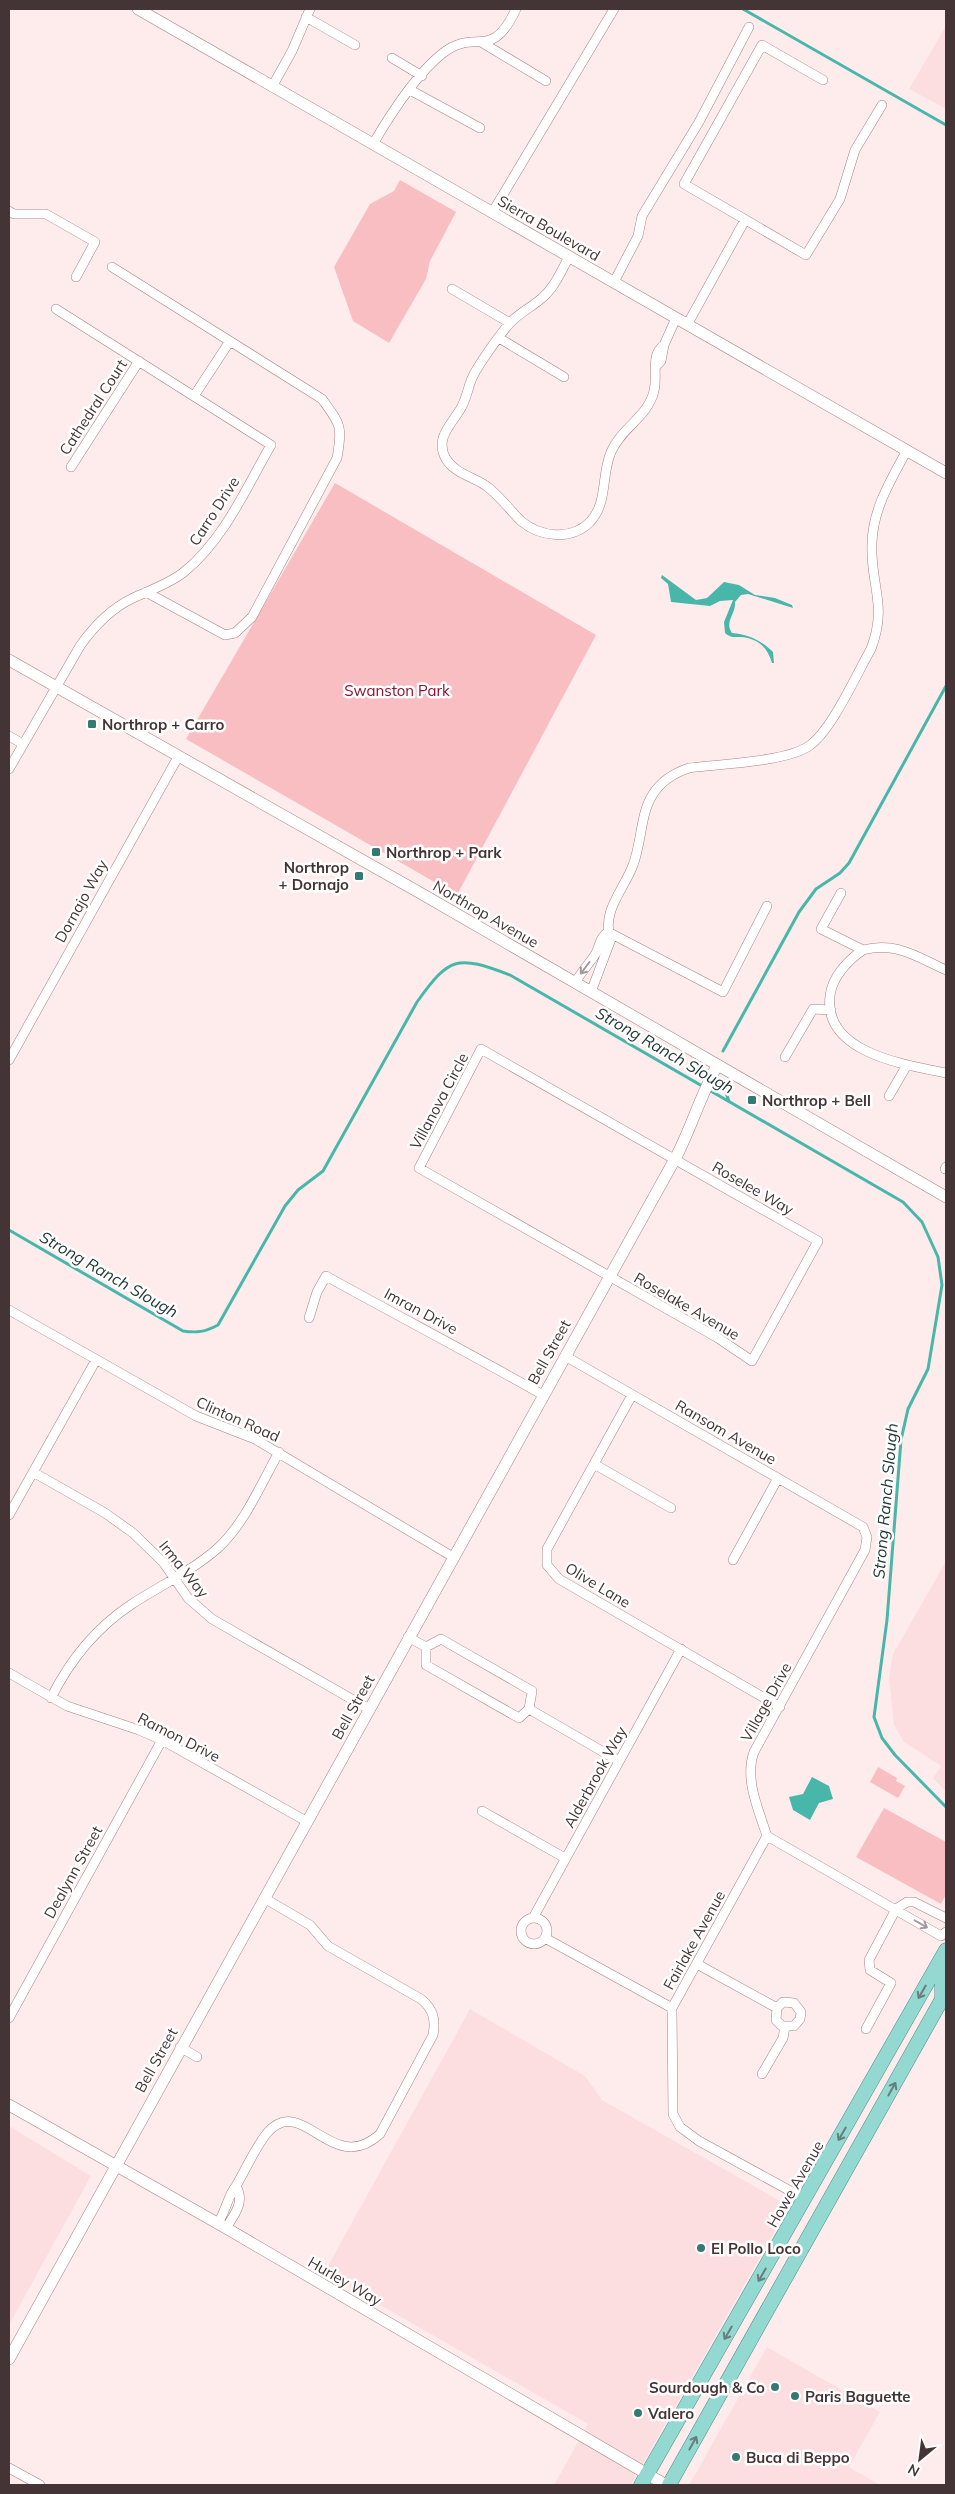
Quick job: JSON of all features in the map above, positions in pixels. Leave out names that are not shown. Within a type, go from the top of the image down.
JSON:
[{"type":"main road","name":"Howe Avenue","points":[[644,2480],[946,1950]]},
{"type":"main road","points":[[667,2485],[944,1995],[942,1979],[946,1972]]},
{"type":"main road","points":[[789,2272],[787,2262],[806,2224],[808,2215],[805,2199]]},
{"type":"street","name":"Sierra Boulevard","points":[[138,9],[946,473]]},
{"type":"street","points":[[272,86],[295,44],[310,9]]},
{"type":"street","points":[[373,144],[410,90],[440,56],[453,47],[464,43],[492,40],[498,36],[516,9]]},
{"type":"street","points":[[492,213],[614,9]]},
{"type":"street","points":[[306,17],[355,45]]},
{"type":"street","points":[[614,282],[638,236],[642,216],[699,122],[749,27]]},
{"type":"street","points":[[481,42],[546,81]]},
{"type":"street","points":[[823,80],[762,45],[684,184],[806,255],[840,199],[855,150],[882,105]]},
{"type":"street","points":[[392,58],[422,76]]},
{"type":"street","points":[[410,90],[480,128]]},
{"type":"street","points":[[9,211],[14,214],[46,214],[95,242],[76,276]]},
{"type":"street","points":[[687,324],[745,220]]},
{"type":"street","points":[[570,257],[552,288],[510,323],[499,338],[473,375],[461,409],[445,432],[443,450],[447,460],[454,468],[489,488],[526,525],[546,534],[565,535],[576,532],[586,525],[598,512],[602,500],[606,465],[611,450],[651,402],[655,390],[658,350],[664,345],[676,318]]},
{"type":"street","points":[[112,267],[322,399],[336,417],[341,433],[337,458],[252,616],[235,633],[225,635],[146,592]]},
{"type":"street","points":[[452,289],[510,323]]},
{"type":"street","name":"Carro Drive","points":[[9,769],[80,646],[103,618],[125,602],[181,574],[208,550],[271,445],[56,309]]},
{"type":"street","points":[[499,338],[564,377]]},
{"type":"street","points":[[194,396],[230,341]]},
{"type":"street","name":"Cathedral Court","points":[[71,467],[139,361]]},
{"type":"street","points":[[591,992],[600,956],[611,939],[608,932],[608,916],[633,867],[650,799],[667,778],[689,768],[790,754],[809,746],[826,728],[871,649],[876,636],[880,607],[872,559],[874,526],[886,487],[907,450]]},
{"type":"street","name":"Northrop Avenue","points":[[9,660],[591,992],[946,1198]]},
{"type":"street","points":[[9,736],[23,744]]},
{"type":"street","name":"Dornajo Way","points":[[9,1060],[178,756]]},
{"type":"street","points":[[842,894],[821,929],[863,950]]},
{"type":"street","points":[[608,932],[723,992],[766,906]]},
{"type":"street","points":[[946,970],[897,948],[878,946],[863,950],[850,960],[837,976],[830,994],[831,1010],[836,1026],[851,1041],[880,1058],[946,1073]]},
{"type":"street","points":[[575,983],[585,966],[600,956]]},
{"type":"street","points":[[785,1057],[813,1009],[831,1010]]},
{"type":"street","name":"Villanova Circle","points":[[609,1276],[419,1168],[482,1049],[674,1159]]},
{"type":"street","points":[[889,1096],[907,1065]]},
{"type":"street","name":"Bell Street","points":[[9,2359],[685,1140],[701,1097],[717,1066]]},
{"type":"street","name":"Roselee Way","points":[[674,1159],[818,1241],[752,1361]]},
{"type":"street","name":"Imran Drive","points":[[309,1318],[317,1292],[326,1276],[426,1331],[449,1341],[543,1395]]},
{"type":"street","name":"Roselake Avenue","points":[[609,1276],[718,1338],[752,1361]]},
{"type":"street","name":"Clinton Road","points":[[9,1310],[196,1416],[255,1438],[453,1557]]},
{"type":"street","name":"Ransom Avenue","points":[[565,1356],[859,1523],[867,1537]]},
{"type":"street","points":[[9,1515],[96,1360]]},
{"type":"street","name":"Olive Lane","points":[[632,1395],[547,1549],[547,1566],[559,1579],[780,1707]]},
{"type":"street","points":[[51,1698],[66,1670],[96,1634],[132,1604],[208,1557],[231,1534],[279,1452]]},
{"type":"street","points":[[594,1464],[671,1508]]},
{"type":"street","name":"Irma Way","points":[[33,1472],[105,1513],[133,1532],[149,1547],[188,1598],[212,1620],[369,1708]]},
{"type":"street","points":[[733,1560],[778,1478]]},
{"type":"street","name":"Village Drive","points":[[767,1836],[751,1782],[750,1767],[754,1752],[862,1556],[867,1537]]},
{"type":"street","points":[[408,1637],[426,1647]]},
{"type":"street","points":[[441,1639],[532,1691],[529,1709],[519,1718],[426,1665],[426,1647],[441,1639]]},
{"type":"street","name":"Alderbrook Way","points":[[672,2008],[545,1938],[534,1944],[523,1938],[522,1925],[533,1918],[681,1649]]},
{"type":"street","name":"Ramon Drive","points":[[9,1673],[51,1698],[88,1714],[139,1730],[162,1740],[306,1821]]},
{"type":"street","points":[[529,1709],[619,1761]]},
{"type":"street","name":"Dealynn Street","points":[[9,2018],[162,1740]]},
{"type":"street","points":[[482,1811],[565,1858]]},
{"type":"street","points":[[767,1836],[941,1936],[946,1932]]},
{"type":"street","name":"Fairlake Avenue","points":[[767,1836],[672,2008],[673,2114],[680,2127],[699,2141],[805,2199]]},
{"type":"street","points":[[222,2225],[236,2213],[240,2202],[240,2193],[236,2186],[268,2132],[286,2122],[300,2122],[336,2145],[347,2148],[354,2148],[372,2142],[380,2134],[434,2034],[435,2024],[431,2008],[421,1999],[328,1946],[310,1925],[264,1898]]},
{"type":"street","points":[[866,2029],[891,1983],[870,1970],[869,1960],[896,1909],[907,1902],[914,1902],[946,1918]]},
{"type":"street","points":[[533,1918],[541,1920],[546,1926],[545,1938]]},
{"type":"street","points":[[696,1964],[777,2008]]},
{"type":"street","points":[[787,2001],[794,2003],[799,2008],[801,2015],[798,2022],[794,2026],[785,2027],[776,2020],[777,2008],[787,2001]]},
{"type":"street","points":[[762,2074],[783,2038],[785,2027]]},
{"type":"street","points":[[180,2048],[197,2056]]},
{"type":"street","name":"Hurley Way","points":[[9,2105],[222,2225],[644,2480],[667,2485]]},
{"type":"street","points":[[9,2468],[40,2485]]},
{"type":"shaded area","points":[[946,26],[946,109],[909,89]]},
{"type":"shaded area","points":[[946,1561],[946,1792],[933,1778],[941,1766],[904,1742],[894,1725],[889,1677],[893,1654]]},
{"type":"shaded area","points":[[470,2009],[585,2076],[602,2100],[789,2206],[631,2485],[554,2485],[588,2424],[324,2273]]},
{"type":"shaded area","points":[[9,2126],[91,2176],[9,2325]]},
{"type":"shaded area","points":[[767,2347],[880,2412],[849,2467],[880,2485],[689,2485]]},
{"type":"green space","points":[[400,180],[456,212],[430,261],[426,279],[389,343],[353,321],[334,267],[370,204],[394,191]]},
{"type":"green space","name":"Swanston Park","points":[[335,483],[596,635],[457,895],[186,739]]},
{"type":"green space","points":[[878,1767],[897,1778],[896,1781],[905,1786],[898,1798],[870,1782]]},
{"type":"green space","points":[[884,1808],[946,1842],[946,1894],[941,1904],[856,1857]]},
{"type":"water","points":[[662,575],[696,600],[707,598],[724,582],[739,585],[755,595],[775,598],[792,605],[793,608],[748,594],[741,595],[735,602],[729,625],[732,633],[749,637],[764,645],[773,652],[774,663],[772,663],[765,648],[757,642],[752,639],[731,636],[725,633],[724,622],[733,600],[720,601],[710,606],[671,602],[668,584],[661,578]]},
{"type":"water","points":[[812,1777],[829,1786],[833,1799],[819,1803],[810,1820],[793,1810],[789,1797],[803,1794]]},
{"type":"waterway","points":[[743,9],[946,125]]},
{"type":"waterway","points":[[723,1051],[799,912],[816,889],[840,873],[849,863],[946,686]]},
{"type":"waterway","name":"Strong Ranch Slough","points":[[9,1230],[183,1331],[201,1331],[218,1325],[285,1206],[298,1190],[323,1171],[417,1002],[428,987],[447,968],[456,964],[466,963],[478,964],[510,975],[903,1202],[922,1222],[938,1257],[942,1285],[928,1369],[908,1409],[901,1440],[887,1620],[874,1717],[882,1738],[895,1755],[946,1807]]},
{"type":"waterway","points":[[724,1088],[729,1101]]},
{"type":"place","name":"Northrop + Carro","points":[[92,724]]},
{"type":"place","name":"Northrop + Park","points":[[376,852]]},
{"type":"place","name":"Northrop + Dornajo","points":[[359,876]]},
{"type":"place","name":"Northrop + Bell","points":[[752,1100]]},
{"type":"place","name":"El Pollo Loco","points":[[701,2248]]},
{"type":"place","name":"Sourdough & Co","points":[[775,2387]]},
{"type":"place","name":"Paris Baguette","points":[[795,2396]]},
{"type":"place","name":"Valero","points":[[638,2413]]},
{"type":"place","name":"Buca di Beppo","points":[[736,2457]]}]
